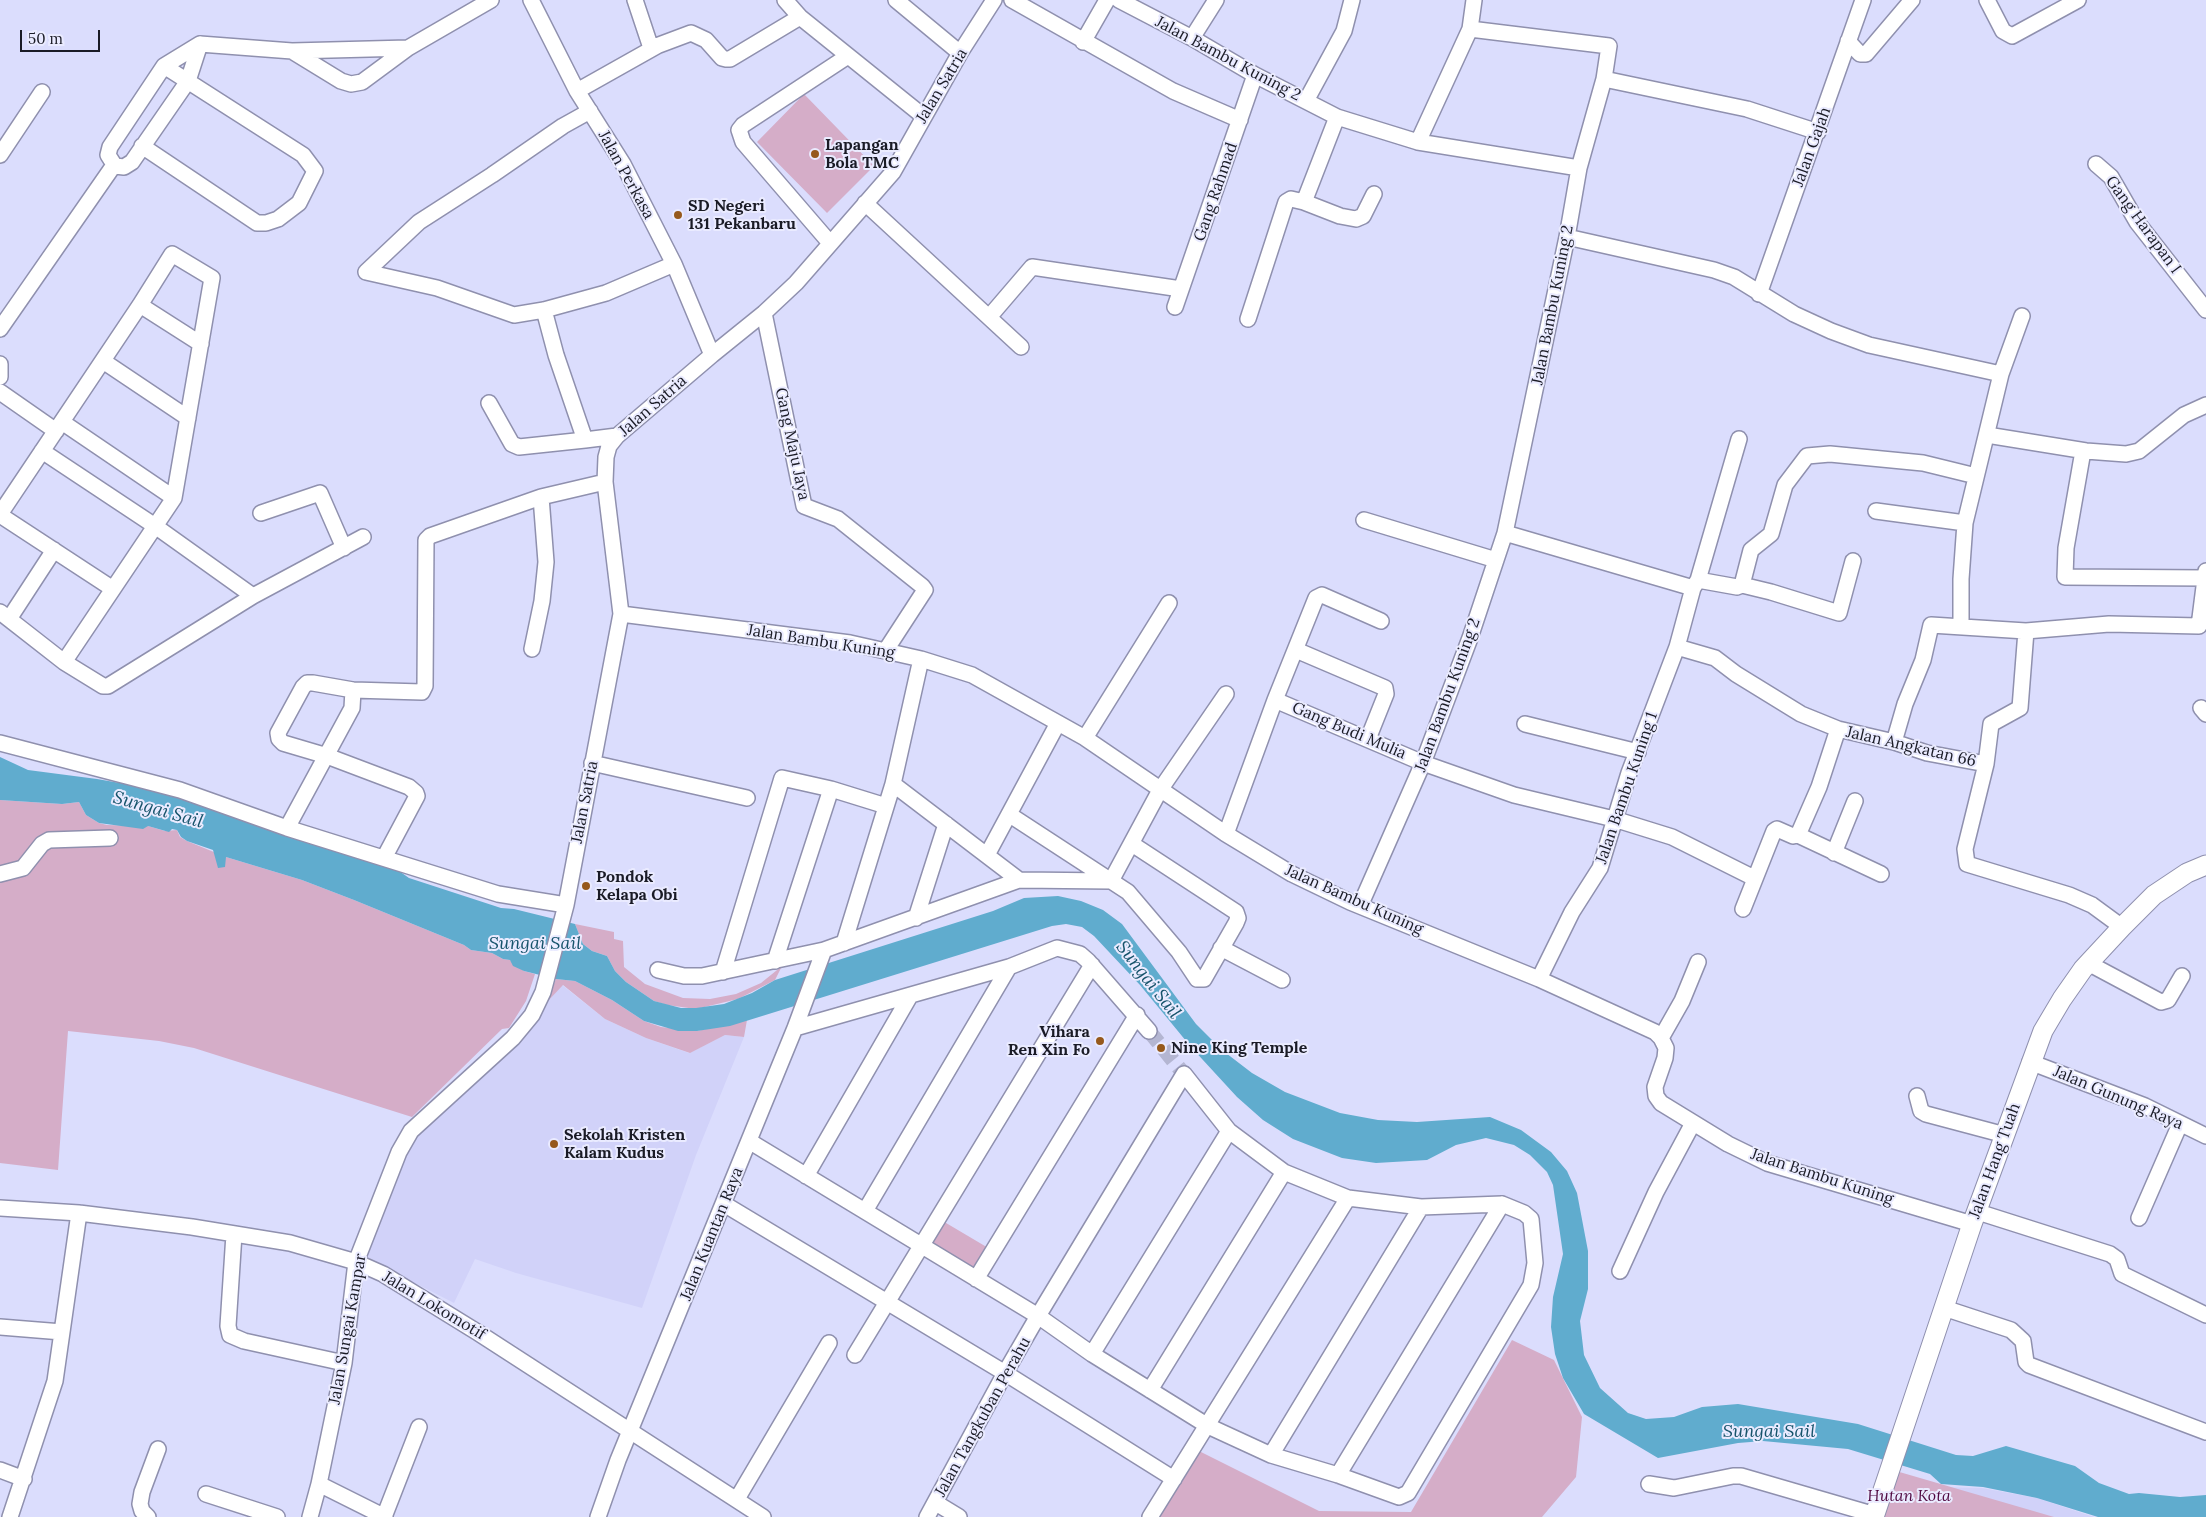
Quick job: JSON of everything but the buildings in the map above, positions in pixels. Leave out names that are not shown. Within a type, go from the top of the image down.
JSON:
[{"type":"main road","name":"Jalan Hang Tuah","points":[[1875,1516],[1975,1218],[2030,1062],[2043,1031],[2062,999],[2088,963],[2122,927],[2154,895],[2187,873],[2206,866]]},
{"type":"street","points":[[292,50],[341,81],[351,84],[362,82],[408,48],[491,0]]},
{"type":"street","name":"Jalan Perkasa","points":[[531,0],[577,91],[623,164],[674,264],[712,355]]},
{"type":"street","points":[[636,0],[651,48],[691,32],[706,40],[722,58],[730,59],[800,17]]},
{"type":"street","points":[[785,0],[800,17],[923,116]]},
{"type":"street","points":[[896,0],[960,53]]},
{"type":"street","name":"Jalan Satria","points":[[543,992],[565,910],[620,614],[605,482],[606,457],[609,446],[617,436],[764,313],[796,283],[892,172],[960,53],[994,0]]},
{"type":"street","points":[[1012,0],[1082,42],[1173,92],[1240,120]]},
{"type":"street","points":[[1082,42],[1107,0]]},
{"type":"street","name":"Jalan Bambu Kuning 2","points":[[1119,0],[1192,38],[1255,76],[1337,117],[1418,142],[1579,168],[1567,237],[1505,533],[1470,638],[1423,763],[1360,906]]},
{"type":"street","points":[[1192,38],[1216,0]]},
{"type":"street","points":[[1306,101],[1341,37],[1352,0]]},
{"type":"street","points":[[1418,142],[1470,29],[1474,0]]},
{"type":"street","name":"Jalan Gajah","points":[[1759,294],[1818,132],[1863,0]]},
{"type":"street","points":[[1848,41],[1860,54],[1866,54],[1912,0]]},
{"type":"street","points":[[1987,0],[2002,31],[2012,36],[2078,0]]},
{"type":"street","points":[[1470,29],[1609,46],[1604,79],[1579,168]]},
{"type":"street","points":[[200,44],[188,81],[142,146],[128,165],[120,167],[114,165],[108,155],[110,146],[164,66],[200,44],[292,50],[408,48]]},
{"type":"street","points":[[577,91],[657,46]]},
{"type":"street","points":[[830,243],[743,142],[740,130],[742,125],[848,56]]},
{"type":"street","points":[[142,146],[257,223],[266,223],[278,219],[299,203],[315,171],[312,164],[303,155],[164,66]]},
{"type":"street","name":"Gang Rahmad","points":[[1175,307],[1255,76]]},
{"type":"street","points":[[1604,79],[1747,109],[1818,132]]},
{"type":"street","points":[[0,155],[42,92]]},
{"type":"street","points":[[590,111],[563,126],[419,222],[366,272],[437,288],[514,315],[544,310],[606,292],[674,264]]},
{"type":"street","points":[[1304,202],[1337,117]]},
{"type":"street","name":"Gang Harapan I","points":[[2096,164],[2111,177],[2136,222],[2206,310]]},
{"type":"street","points":[[0,329],[114,165]]},
{"type":"street","points":[[1248,319],[1286,202],[1290,199],[1304,202],[1340,216],[1356,219],[1363,216],[1374,194]]},
{"type":"street","points":[[864,203],[990,316],[1021,347]]},
{"type":"street","points":[[1567,237],[1714,270],[1734,277],[1794,314],[1869,345],[2001,374]]},
{"type":"street","points":[[64,662],[174,498],[213,279],[175,253],[172,254],[0,515],[113,588]]},
{"type":"street","points":[[990,316],[1032,267],[1182,289]]},
{"type":"street","points":[[140,305],[201,344]]},
{"type":"street","points":[[544,310],[556,355],[585,440]]},
{"type":"street","name":"Gang Maju Jaya","points":[[764,313],[804,506],[838,519],[925,590],[886,650]]},
{"type":"street","points":[[1961,627],[1961,579],[1965,524],[2001,374],[2022,316]]},
{"type":"street","points":[[103,361],[188,418]]},
{"type":"street","points":[[0,364],[0,377]]},
{"type":"street","points":[[0,392],[59,426],[174,498]]},
{"type":"street","points":[[489,403],[512,444],[519,447],[617,436]]},
{"type":"street","points":[[1987,435],[2083,451],[2126,454],[2140,451],[2184,415],[2206,405]]},
{"type":"street","name":"Jalan Bambu Kuning 1","points":[[1539,980],[1572,912],[1600,868],[1614,819],[1677,647],[1739,439]]},
{"type":"street","points":[[42,451],[156,526],[254,596]]},
{"type":"street","points":[[1894,742],[1905,704],[1923,660],[1931,625],[2026,631],[2109,624],[2199,626],[2205,575],[2065,577],[2066,548],[2083,451]]},
{"type":"street","points":[[1742,585],[1750,550],[1771,534],[1785,485],[1806,456],[1830,454],[1923,463],[1976,476]]},
{"type":"street","points":[[384,858],[417,796],[416,793],[409,787],[327,756],[283,743],[279,739],[278,733],[307,683],[353,690],[422,692],[424,690],[426,540],[430,536],[541,497],[605,482]]},
{"type":"street","points":[[262,513],[320,493],[344,548]]},
{"type":"street","points":[[532,649],[542,601],[546,562],[541,497]]},
{"type":"street","points":[[1876,511],[1965,524]]},
{"type":"street","points":[[1364,520],[1496,560]]},
{"type":"street","points":[[1505,533],[1696,584],[1738,587],[1742,585],[1839,613],[1853,561]]},
{"type":"street","points":[[54,550],[5,616],[64,662],[103,686],[108,686],[254,596],[363,537]]},
{"type":"street","points":[[1226,834],[1275,700],[1316,598],[1322,595],[1381,621]]},
{"type":"street","points":[[1085,738],[1168,603]]},
{"type":"street","name":"Jalan Bambu Kuning","points":[[620,614],[850,643],[921,659],[972,675],[1085,738],[1226,834],[1292,874],[1360,906],[1539,980],[1655,1032],[1661,1038],[1666,1048],[1665,1058],[1655,1087],[1656,1096],[1660,1103],[1728,1144],[1767,1163],[2110,1254],[2117,1259],[2122,1274],[2206,1315]]},
{"type":"street","points":[[1986,764],[1991,724],[2020,708],[2026,631]]},
{"type":"street","name":"Jalan Angkatan 66","points":[[1677,647],[1715,658],[1736,674],[1800,714],[1838,729],[1894,742],[1927,754],[1986,764],[1965,849],[1967,864],[2069,895],[2092,905],[2122,927]]},
{"type":"street","points":[[1296,650],[1385,688],[1386,694],[1368,739]]},
{"type":"street","points":[[844,943],[893,784],[921,659]]},
{"type":"street","points":[[287,828],[352,708],[353,690]]},
{"type":"street","points":[[1111,881],[1160,790],[1226,694]]},
{"type":"street","name":"Gang Budi Mulia","points":[[1275,700],[1423,763],[1514,795],[1614,819],[1672,837],[1754,878]]},
{"type":"street","points":[[987,855],[1058,723]]},
{"type":"street","points":[[1525,724],[1638,752]]},
{"type":"street","points":[[1798,835],[1819,787],[1838,729]]},
{"type":"street","points":[[0,743],[180,790],[287,828],[498,894],[565,910]]},
{"type":"street","points":[[592,763],[747,798]]},
{"type":"street","points":[[723,972],[781,780],[785,778],[831,789],[886,806]]},
{"type":"street","points":[[893,784],[1020,880]]},
{"type":"street","points":[[775,961],[831,789]]},
{"type":"street","points":[[1834,853],[1855,801]]},
{"type":"street","points":[[1010,815],[1128,892],[1179,952],[1198,979],[1204,979],[1238,918],[1236,912],[1132,844]]},
{"type":"street","points":[[916,918],[946,824]]},
{"type":"street","points":[[1743,909],[1754,878],[1774,831],[1777,829],[1793,836],[1798,835],[1882,874]]},
{"type":"street","points":[[0,874],[23,868],[42,844],[49,840],[110,838]]},
{"type":"street","points":[[658,970],[684,976],[723,972],[775,961],[823,954],[844,943],[1020,880],[1111,881]]},
{"type":"street","points":[[795,1028],[1010,967],[1057,948],[1080,954],[1137,1015],[1149,1031]]},
{"type":"street","points":[[1221,948],[1282,980]]},
{"type":"street","name":"Jalan Kuantan Raya","points":[[598,1517],[618,1460],[632,1431],[724,1204],[823,954]]},
{"type":"street","points":[[1661,1038],[1682,1001],[1698,962]]},
{"type":"street","points":[[2088,963],[2162,1002],[2168,1000],[2182,976]]},
{"type":"street","points":[[856,1355],[1092,965]]},
{"type":"street","points":[[865,1212],[1010,967]]},
{"type":"street","name":"Jalan Sungai Kampar","points":[[310,1517],[319,1484],[344,1363],[356,1262],[404,1140],[411,1130],[513,1038],[532,1014],[543,992]]},
{"type":"street","points":[[806,1176],[910,996]]},
{"type":"street","points":[[976,1279],[1137,1015]]},
{"type":"street","name":"Jalan Gunung Raya","points":[[2030,1062],[2145,1106],[2206,1136]]},
{"type":"street","name":"Jalan Tangkuban Perahu","points":[[927,1517],[1038,1316],[1184,1074],[1229,1131]]},
{"type":"street","points":[[1917,1096],[1922,1111],[1926,1114],[2005,1135]]},
{"type":"street","points":[[1620,1271],[1656,1192],[1692,1123]]},
{"type":"street","points":[[2139,1218],[2180,1124]]},
{"type":"street","points":[[749,1141],[1038,1316],[1092,1354],[1208,1426],[1271,1455],[1338,1475],[1399,1497],[1408,1493],[1531,1285],[1535,1263],[1531,1219],[1524,1213],[1502,1204],[1421,1207],[1348,1198],[1284,1172],[1229,1131],[1092,1354]]},
{"type":"street","points":[[1150,1390],[1284,1172]]},
{"type":"street","points":[[1150,1517],[1348,1198]]},
{"type":"street","points":[[724,1204],[1005,1373],[1174,1479]]},
{"type":"street","points":[[1338,1475],[1502,1204]]},
{"type":"street","points":[[1271,1455],[1421,1207]]},
{"type":"street","name":"Jalan Lokomotif","points":[[0,1208],[79,1213],[234,1234],[290,1243],[356,1262],[383,1274],[477,1332],[763,1517]]},
{"type":"street","points":[[10,1517],[24,1479],[54,1381],[79,1213]]},
{"type":"street","points":[[234,1234],[228,1326],[230,1335],[244,1341],[344,1363]]},
{"type":"street","points":[[1944,1308],[2011,1330],[2023,1341],[2026,1362],[2029,1366],[2206,1432]]},
{"type":"street","points":[[0,1327],[62,1332]]},
{"type":"street","points":[[737,1499],[829,1343]]},
{"type":"street","points":[[319,1484],[385,1517],[419,1427]]},
{"type":"street","points":[[148,1517],[142,1511],[141,1498],[158,1449]]},
{"type":"street","points":[[0,1470],[24,1479]]},
{"type":"street","points":[[1649,1484],[1674,1488],[1741,1476],[1875,1516]]},
{"type":"street","points":[[206,1494],[277,1517]]},
{"type":"street","points":[[936,1503],[959,1517]]},
{"type":"shaded area","name":"Sekolah Kristen Kalam Kudus","points":[[562,985],[605,1019],[646,1038],[689,1053],[725,1035],[744,1037],[696,1155],[642,1308],[516,1273],[475,1259],[454,1303],[368,1259],[367,1245],[412,1133],[462,1095]]},
{"type":"shaded area","name":"Hutan Kota","points":[[1934,1487],[1982,1488],[2037,1498],[2094,1517],[1881,1517]]},
{"type":"green space","name":"Lapangan Bola TMC","points":[[804,94],[874,166],[827,213],[757,142]]},
{"type":"green space","points":[[0,800],[62,804],[79,802],[86,815],[99,823],[107,825],[148,826],[165,831],[177,830],[180,837],[187,841],[226,857],[302,880],[464,945],[471,950],[492,953],[503,959],[510,960],[524,971],[535,974],[526,1001],[509,1028],[502,1029],[412,1117],[194,1048],[159,1041],[68,1031],[58,1170],[0,1163]]},
{"type":"green space","points":[[575,924],[614,932],[614,939],[623,941],[624,967],[645,984],[683,998],[710,999],[736,994],[761,983],[782,966],[775,980],[738,999],[696,1009],[667,1005],[654,1001],[626,982],[615,971],[607,956],[592,951],[583,944]]},
{"type":"green space","points":[[556,979],[575,981],[612,1000],[644,1021],[661,1027],[697,1031],[747,1020],[744,1037],[725,1035],[690,1053],[646,1038],[605,1019],[563,985],[547,1002]]},
{"type":"green space","points":[[941,1220],[990,1249],[977,1271],[928,1242]]},
{"type":"green space","points":[[1512,1340],[1554,1360],[1582,1417],[1576,1477],[1542,1517],[1156,1517],[1197,1450],[1319,1511],[1411,1512]]},
{"type":"green space","name":"Hutan Kota","points":[[1896,1471],[2054,1517],[1880,1517]]},
{"type":"water","name":"Sungai Sail","points":[[0,757],[28,770],[154,789],[399,871],[409,878],[501,908],[514,909],[575,924],[583,944],[592,951],[607,956],[615,971],[626,982],[654,1001],[681,1008],[724,1004],[752,993],[775,980],[993,911],[1024,898],[1058,896],[1081,901],[1103,910],[1122,924],[1196,1024],[1222,1050],[1252,1073],[1285,1092],[1340,1113],[1378,1120],[1417,1122],[1490,1117],[1521,1130],[1551,1152],[1567,1171],[1577,1193],[1588,1251],[1588,1289],[1580,1321],[1584,1355],[1600,1388],[1628,1413],[1646,1419],[1674,1417],[1702,1407],[1738,1404],[1858,1424],[1956,1455],[1973,1456],[2006,1446],[2075,1466],[2099,1483],[2129,1494],[2139,1493],[2180,1497],[2206,1495],[2206,1517],[2098,1517],[2037,1498],[1983,1487],[1941,1484],[1930,1474],[1848,1449],[1763,1441],[1738,1443],[1658,1458],[1584,1414],[1563,1378],[1555,1354],[1551,1327],[1553,1297],[1563,1254],[1553,1185],[1547,1172],[1530,1155],[1514,1145],[1486,1138],[1456,1145],[1427,1160],[1376,1163],[1342,1158],[1293,1139],[1263,1120],[1237,1097],[1191,1047],[1140,985],[1094,936],[1082,927],[1066,924],[1052,926],[730,1026],[697,1031],[678,1031],[644,1021],[612,1000],[575,981],[556,979],[524,971],[513,966],[510,960],[503,959],[492,953],[471,950],[464,945],[302,880],[226,857],[225,867],[218,868],[213,850],[187,841],[181,837],[177,830],[172,829],[169,832],[148,826],[143,829],[99,823],[86,815],[79,802],[62,804],[0,800]]},
{"type":"tunnel","points":[[1149,1031],[1184,1074]]},
{"type":"place","name":"Lapangan Bola TMC","points":[[815,154]]},
{"type":"place","name":"SD Negeri 131 Pekanbaru","points":[[678,215]]},
{"type":"place","name":"Pondok Kelapa Obi","points":[[586,886]]},
{"type":"place","name":"Vihara Ren Xin Fo","points":[[1100,1041]]},
{"type":"place","name":"Nine King Temple","points":[[1161,1048]]},
{"type":"place","name":"Sekolah Kristen Kalam Kudus","points":[[554,1144]]}]
